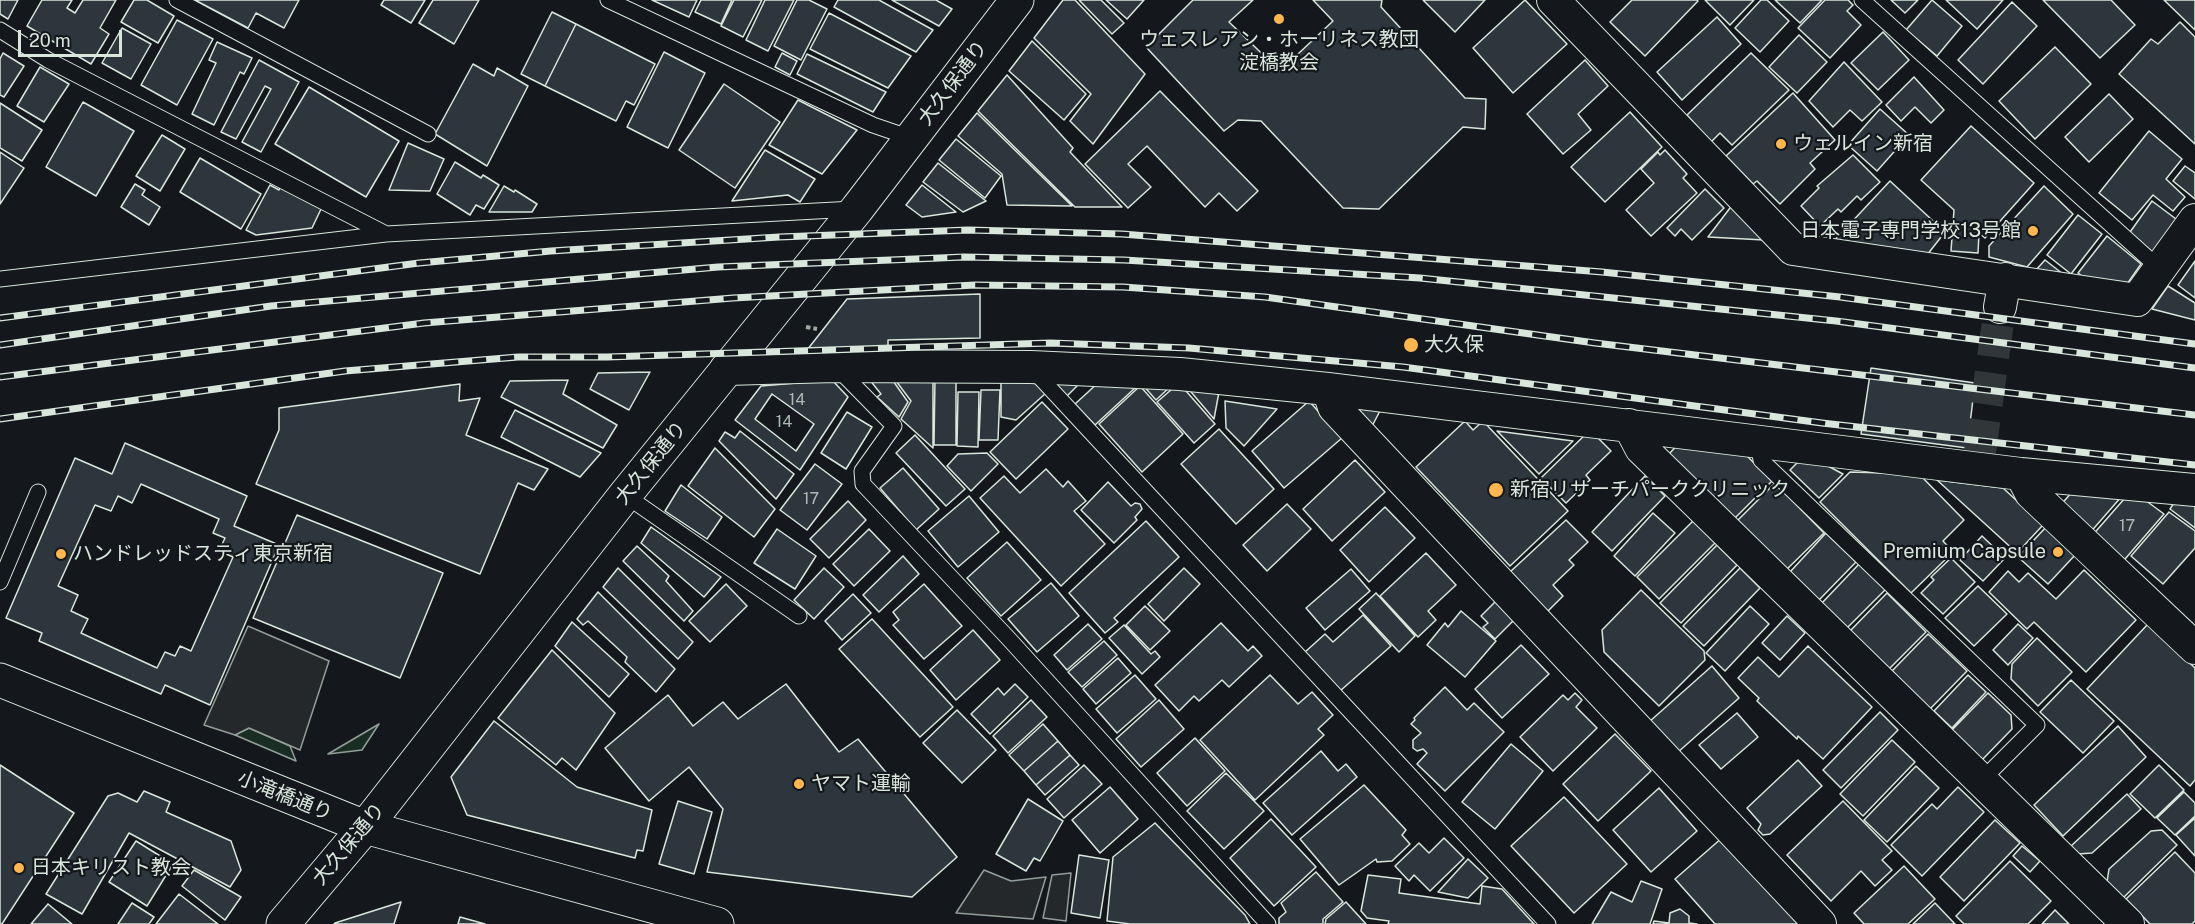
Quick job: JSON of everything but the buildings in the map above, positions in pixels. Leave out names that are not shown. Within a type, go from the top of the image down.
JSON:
[{"type":"main road","name":"大久保通り","points":[[283,924],[365,827],[625,495],[857,209],[1017,0]]},
{"type":"main road","name":"小滝橋通り","points":[[0,680],[365,827],[717,924]]},
{"type":"street","points":[[1553,0],[1793,249],[2002,293],[2137,300],[2195,220]]},
{"type":"street","points":[[726,369],[837,363],[1031,367],[1180,374],[1328,389],[1758,442],[1980,460],[2021,474],[2195,490]]},
{"type":"street","points":[[1328,389],[1334,407],[1820,924]]},
{"type":"street","points":[[1629,425],[1641,448],[1983,779],[2128,924]]},
{"type":"street","points":[[2021,474],[2031,493],[2195,648]]},
{"type":"lane","points":[[177,0],[428,134]]},
{"type":"lane","points":[[608,0],[873,124],[911,138]]},
{"type":"lane","points":[[1862,0],[2160,269]]},
{"type":"lane","points":[[0,30],[48,60],[386,234]]},
{"type":"lane","points":[[0,279],[386,234],[857,209]]},
{"type":"lane","points":[[0,265],[17,276]]},
{"type":"lane","points":[[837,363],[894,426],[862,471],[862,484],[1017,648],[1268,924]]},
{"type":"lane","points":[[1031,367],[1548,924]]},
{"type":"lane","points":[[1758,442],[1761,460],[2037,725],[1983,779]]},
{"type":"lane","points":[[0,582],[38,492]]},
{"type":"lane","points":[[625,495],[800,616]]},
{"type":"green space","points":[[379,724],[362,750],[328,754]]},
{"type":"green space","points":[[249,728],[290,746],[296,761],[235,735]]},
{"type":"shaded area","points":[[248,626],[329,661],[300,750],[249,728],[235,735],[204,725]]},
{"type":"shaded area","points":[[984,870],[1011,881],[1046,877],[1033,919],[956,913]]},
{"type":"shaded area","points":[[1071,873],[1066,921],[1043,918],[1052,875]]},
{"type":"tunnel","points":[[1980,452],[2000,307]]},
{"type":"railway","points":[[0,318],[419,263],[551,251],[779,237],[968,230],[1122,234],[1602,272],[1840,297],[2195,344]]},
{"type":"railway","points":[[0,345],[271,306],[718,267],[964,257],[1124,260],[1420,278],[1836,321],[2195,368]]},
{"type":"railway","points":[[0,377],[424,323],[733,298],[975,285],[1123,287],[1265,297],[1595,343],[2195,415]]},
{"type":"railway","points":[[0,419],[345,371],[518,357],[607,357],[1050,343],[1189,348],[1403,367],[1822,423],[2195,465]]},
{"type":"place","name":"ウェスレアン・ホーリネス教団 淀橋教会","points":[[1279,19]]},
{"type":"place","name":"ウェルイン新宿","points":[[1781,144]]},
{"type":"place","name":"日本電子専門学校13号館","points":[[2033,231]]},
{"type":"place","name":"大久保","points":[[1411,345]]},
{"type":"place","name":"新宿リサーチパーククリニック","points":[[1496,490]]},
{"type":"place","name":"Premium Capsule","points":[[2058,552]]},
{"type":"place","name":"ハンドレッドスティ東京新宿","points":[[61,554]]},
{"type":"place","name":"ヤマト運輸","points":[[799,784]]},
{"type":"place","name":"日本キリスト教会","points":[[19,868]]}]
